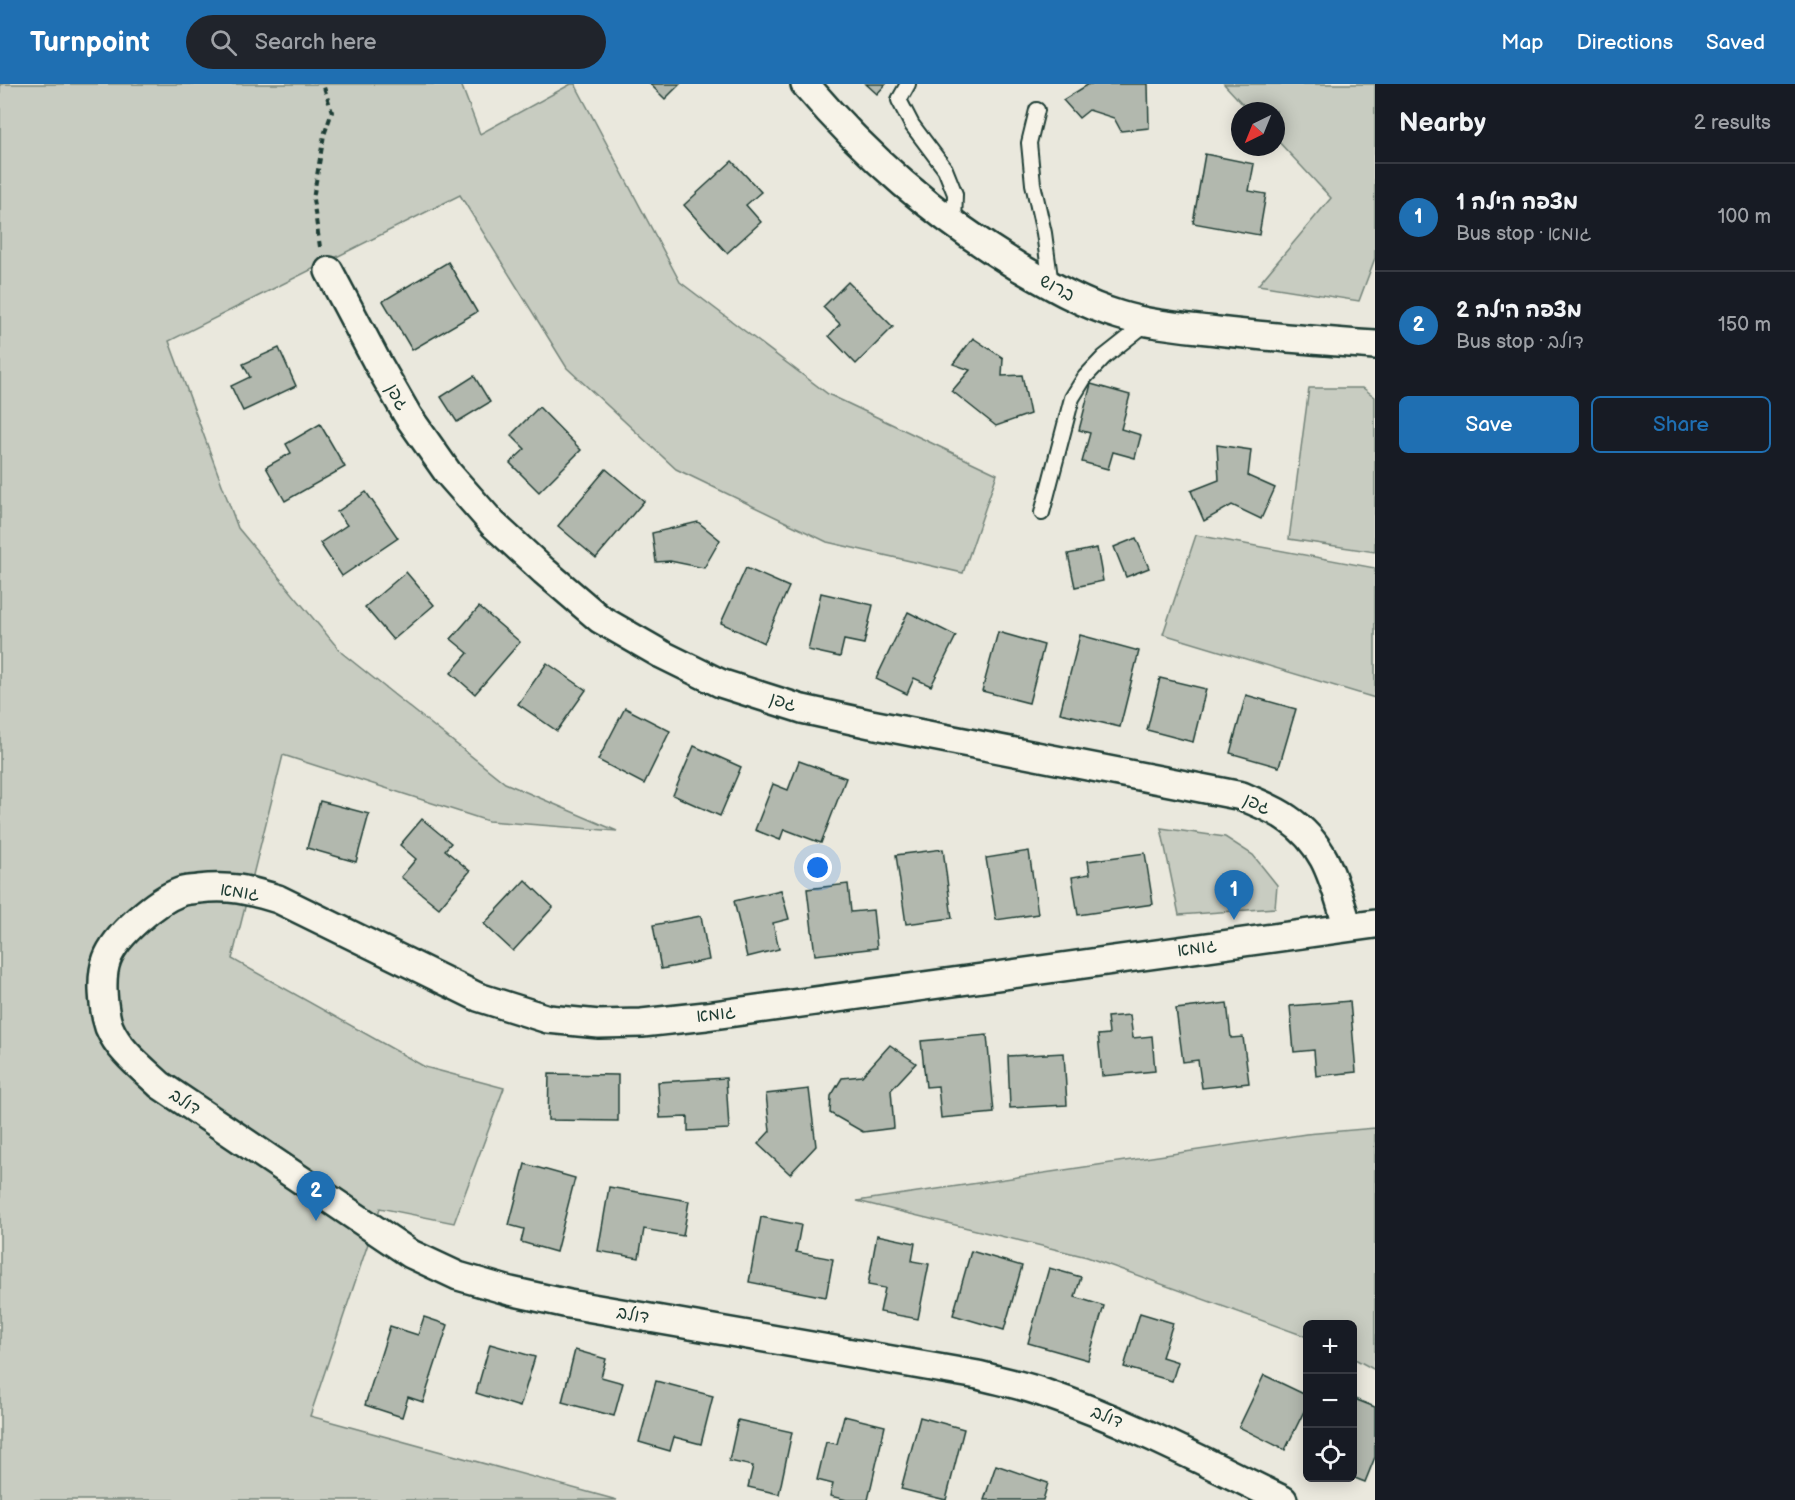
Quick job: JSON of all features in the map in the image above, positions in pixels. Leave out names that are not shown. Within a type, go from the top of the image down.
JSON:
[{"type":"street","name":"ברוש","points":[[805,84],[861,146],[904,186],[986,246],[1069,297],[1118,315],[1162,325],[1278,338],[1375,345]]},
{"type":"street","name":"גפן","points":[[328,271],[408,416],[448,473],[493,524],[600,620],[720,683],[802,709],[1242,796],[1288,818],[1314,841],[1330,872],[1348,927]]},
{"type":"street","name":"גומא","points":[[107,959],[125,932],[154,906],[181,892],[216,887],[243,888],[278,899],[478,997],[548,1019],[598,1024],[642,1023],[1375,924]]},
{"type":"street","name":"דולב","points":[[107,959],[103,995],[110,1028],[128,1055],[160,1085],[411,1254],[458,1276],[510,1291],[569,1304],[978,1375],[1043,1392],[1174,1446],[1283,1500]]},
{"type":"lane","points":[[908,84],[899,100],[912,125],[945,169],[955,194],[954,224]]},
{"type":"lane","points":[[1037,110],[1029,143],[1051,286]]},
{"type":"lane","points":[[1042,513],[1072,398],[1085,377],[1104,357],[1149,322]]},
{"type":"path","points":[[323,84],[332,112],[324,135],[313,199],[318,242],[328,271]]},
{"type":"shaded area","points":[[0,84],[461,84],[480,134],[571,84],[575,84],[680,282],[828,394],[997,474],[963,573],[827,542],[676,469],[567,368],[460,195],[169,341],[238,528],[342,653],[505,783],[617,831],[488,821],[283,755],[232,959],[425,1067],[504,1088],[454,1223],[380,1208],[310,1416],[617,1500],[0,1500]]},
{"type":"shaded area","points":[[1224,84],[1375,84],[1375,258],[1359,301],[1258,285],[1331,198],[1285,149],[1285,102],[1241,102]]},
{"type":"shaded area","points":[[1309,388],[1363,388],[1375,397],[1375,552],[1289,539]]},
{"type":"shaded area","points":[[1196,535],[1375,568],[1375,698],[1163,634]]},
{"type":"shaded area","points":[[1161,828],[1225,837],[1253,855],[1277,885],[1275,908],[1179,915]]},
{"type":"shaded area","points":[[1375,1128],[1375,1370],[1357,1360],[1357,1320],[1303,1320],[1303,1336],[1087,1257],[857,1201],[1306,1134]]},
{"type":"building","points":[[650,84],[680,84],[665,99]]},
{"type":"building","points":[[866,84],[886,84],[877,94]]},
{"type":"building","points":[[1089,84],[1148,84],[1149,128],[1121,131],[1114,118],[1089,110],[1079,118],[1063,100]]},
{"type":"building","points":[[1205,154],[1254,164],[1249,191],[1266,194],[1259,235],[1193,223]]},
{"type":"building","points":[[732,161],[761,192],[746,205],[761,222],[727,253],[684,205]]},
{"type":"building","points":[[448,262],[477,312],[412,350],[383,301]]},
{"type":"building","points":[[848,282],[893,327],[856,364],[829,336],[840,324],[823,307]]},
{"type":"building","points":[[973,338],[1003,358],[1002,376],[1022,375],[1030,414],[996,426],[952,391],[970,370],[953,364]]},
{"type":"building","points":[[279,348],[296,386],[243,411],[231,386],[250,377],[243,364]]},
{"type":"building","points":[[474,376],[490,402],[457,422],[441,397]]},
{"type":"building","points":[[1091,384],[1130,395],[1121,429],[1141,435],[1135,458],[1113,452],[1108,469],[1082,462],[1090,433],[1079,430]]},
{"type":"building","points":[[539,407],[581,450],[539,492],[510,463],[525,449],[511,435]]},
{"type":"building","points":[[320,424],[345,467],[285,501],[266,467],[291,453],[286,444]]},
{"type":"building","points":[[1217,445],[1251,450],[1248,476],[1275,488],[1261,519],[1232,505],[1204,521],[1191,491],[1219,480]]},
{"type":"building","points":[[606,469],[644,501],[596,558],[558,526]]},
{"type":"building","points":[[366,492],[398,538],[342,576],[320,543],[347,525],[337,512]]},
{"type":"building","points":[[698,522],[720,540],[704,568],[670,561],[656,562],[652,533]]},
{"type":"building","points":[[1136,538],[1149,568],[1126,577],[1114,547]]},
{"type":"building","points":[[1097,548],[1103,581],[1075,587],[1068,554]]},
{"type":"building","points":[[746,568],[789,587],[764,643],[721,623]]},
{"type":"building","points":[[406,572],[434,605],[393,640],[365,607]]},
{"type":"building","points":[[821,593],[873,605],[864,644],[844,640],[840,657],[808,650]]},
{"type":"building","points":[[479,607],[520,642],[475,694],[451,673],[468,653],[451,639]]},
{"type":"building","points":[[908,612],[956,636],[931,686],[914,678],[907,694],[876,679]]},
{"type":"building","points":[[998,632],[1044,645],[1029,703],[982,691]]},
{"type":"building","points":[[1080,635],[1139,651],[1120,727],[1060,713]]},
{"type":"building","points":[[547,663],[586,690],[557,731],[518,704]]},
{"type":"building","points":[[1160,678],[1206,689],[1193,742],[1147,730]]},
{"type":"building","points":[[1246,695],[1296,709],[1279,767],[1230,753]]},
{"type":"building","points":[[625,708],[670,731],[644,784],[598,760]]},
{"type":"building","points":[[694,746],[741,767],[720,816],[673,795]]},
{"type":"building","points":[[799,761],[846,778],[821,843],[784,829],[780,840],[755,830],[773,784],[788,790]]},
{"type":"building","points":[[320,801],[369,814],[356,862],[307,848]]},
{"type":"building","points":[[422,819],[451,843],[445,850],[470,871],[439,908],[401,877],[416,859],[400,845]]},
{"type":"building","points":[[943,849],[952,918],[906,924],[896,855]]},
{"type":"building","points":[[1029,851],[1038,914],[996,920],[986,858]]},
{"type":"building","points":[[1145,853],[1153,904],[1078,915],[1072,877],[1090,874],[1088,861]]},
{"type":"building","points":[[525,880],[553,907],[513,951],[484,924]]},
{"type":"building","points":[[848,884],[851,912],[873,910],[877,948],[815,955],[807,889]]},
{"type":"building","points":[[781,890],[789,919],[773,923],[779,949],[747,957],[734,901]]},
{"type":"building","points":[[701,916],[709,960],[661,969],[653,925]]},
{"type":"building","points":[[1350,1001],[1356,1072],[1316,1076],[1314,1050],[1294,1052],[1290,1006]]},
{"type":"building","points":[[1227,1003],[1231,1038],[1243,1037],[1249,1083],[1202,1088],[1198,1060],[1183,1062],[1176,1009]]},
{"type":"building","points":[[1130,1015],[1133,1038],[1152,1036],[1155,1071],[1102,1076],[1098,1035],[1109,1034],[1107,1017]]},
{"type":"building","points":[[987,1035],[994,1113],[941,1118],[938,1086],[926,1087],[921,1041]]},
{"type":"building","points":[[890,1045],[916,1063],[891,1090],[894,1128],[863,1132],[830,1113],[831,1096],[842,1078],[862,1076]]},
{"type":"building","points":[[1064,1053],[1067,1105],[1010,1108],[1008,1056]]},
{"type":"building","points":[[549,1074],[618,1075],[618,1121],[548,1120]]},
{"type":"building","points":[[726,1078],[729,1129],[688,1131],[688,1117],[660,1118],[658,1082]]},
{"type":"building","points":[[809,1089],[816,1146],[790,1174],[758,1144],[770,1131],[766,1094]]},
{"type":"building","points":[[525,1164],[575,1178],[556,1252],[521,1242],[524,1229],[509,1225]]},
{"type":"building","points":[[609,1187],[689,1201],[683,1236],[644,1229],[639,1258],[598,1251]]},
{"type":"building","points":[[761,1217],[801,1225],[796,1252],[833,1259],[826,1297],[749,1282]]},
{"type":"building","points":[[877,1235],[915,1243],[912,1261],[929,1264],[918,1319],[880,1312],[885,1288],[868,1285]]},
{"type":"building","points":[[971,1251],[1022,1266],[1004,1330],[953,1315]]},
{"type":"building","points":[[1049,1268],[1081,1277],[1075,1297],[1104,1306],[1088,1360],[1028,1343]]},
{"type":"building","points":[[1140,1313],[1173,1323],[1162,1357],[1178,1362],[1172,1381],[1124,1367]]},
{"type":"building","points":[[424,1317],[448,1325],[423,1402],[408,1397],[402,1417],[365,1405],[390,1326],[418,1335]]},
{"type":"building","points":[[490,1344],[535,1357],[520,1407],[476,1393]]},
{"type":"building","points":[[575,1350],[606,1359],[601,1377],[623,1383],[614,1416],[562,1402]]},
{"type":"building","points":[[1264,1375],[1303,1394],[1303,1413],[1285,1450],[1239,1427]]},
{"type":"building","points":[[656,1381],[713,1396],[701,1444],[674,1437],[670,1451],[639,1442]]},
{"type":"building","points":[[1357,1400],[1375,1407],[1375,1457],[1365,1482],[1357,1479]]},
{"type":"building","points":[[844,1416],[885,1426],[868,1500],[847,1500],[830,1496],[833,1484],[817,1480],[826,1442],[837,1444]]},
{"type":"building","points":[[920,1417],[964,1429],[946,1500],[901,1489]]},
{"type":"building","points":[[738,1420],[792,1432],[779,1494],[748,1487],[753,1466],[729,1461]]},
{"type":"building","points":[[996,1465],[1048,1483],[1043,1500],[984,1500]]},
{"type":"place","name":"מצפה הילה 1","points":[[1234,920]]},
{"type":"place","name":"מצפה הילה 2","points":[[316,1221]]}]
